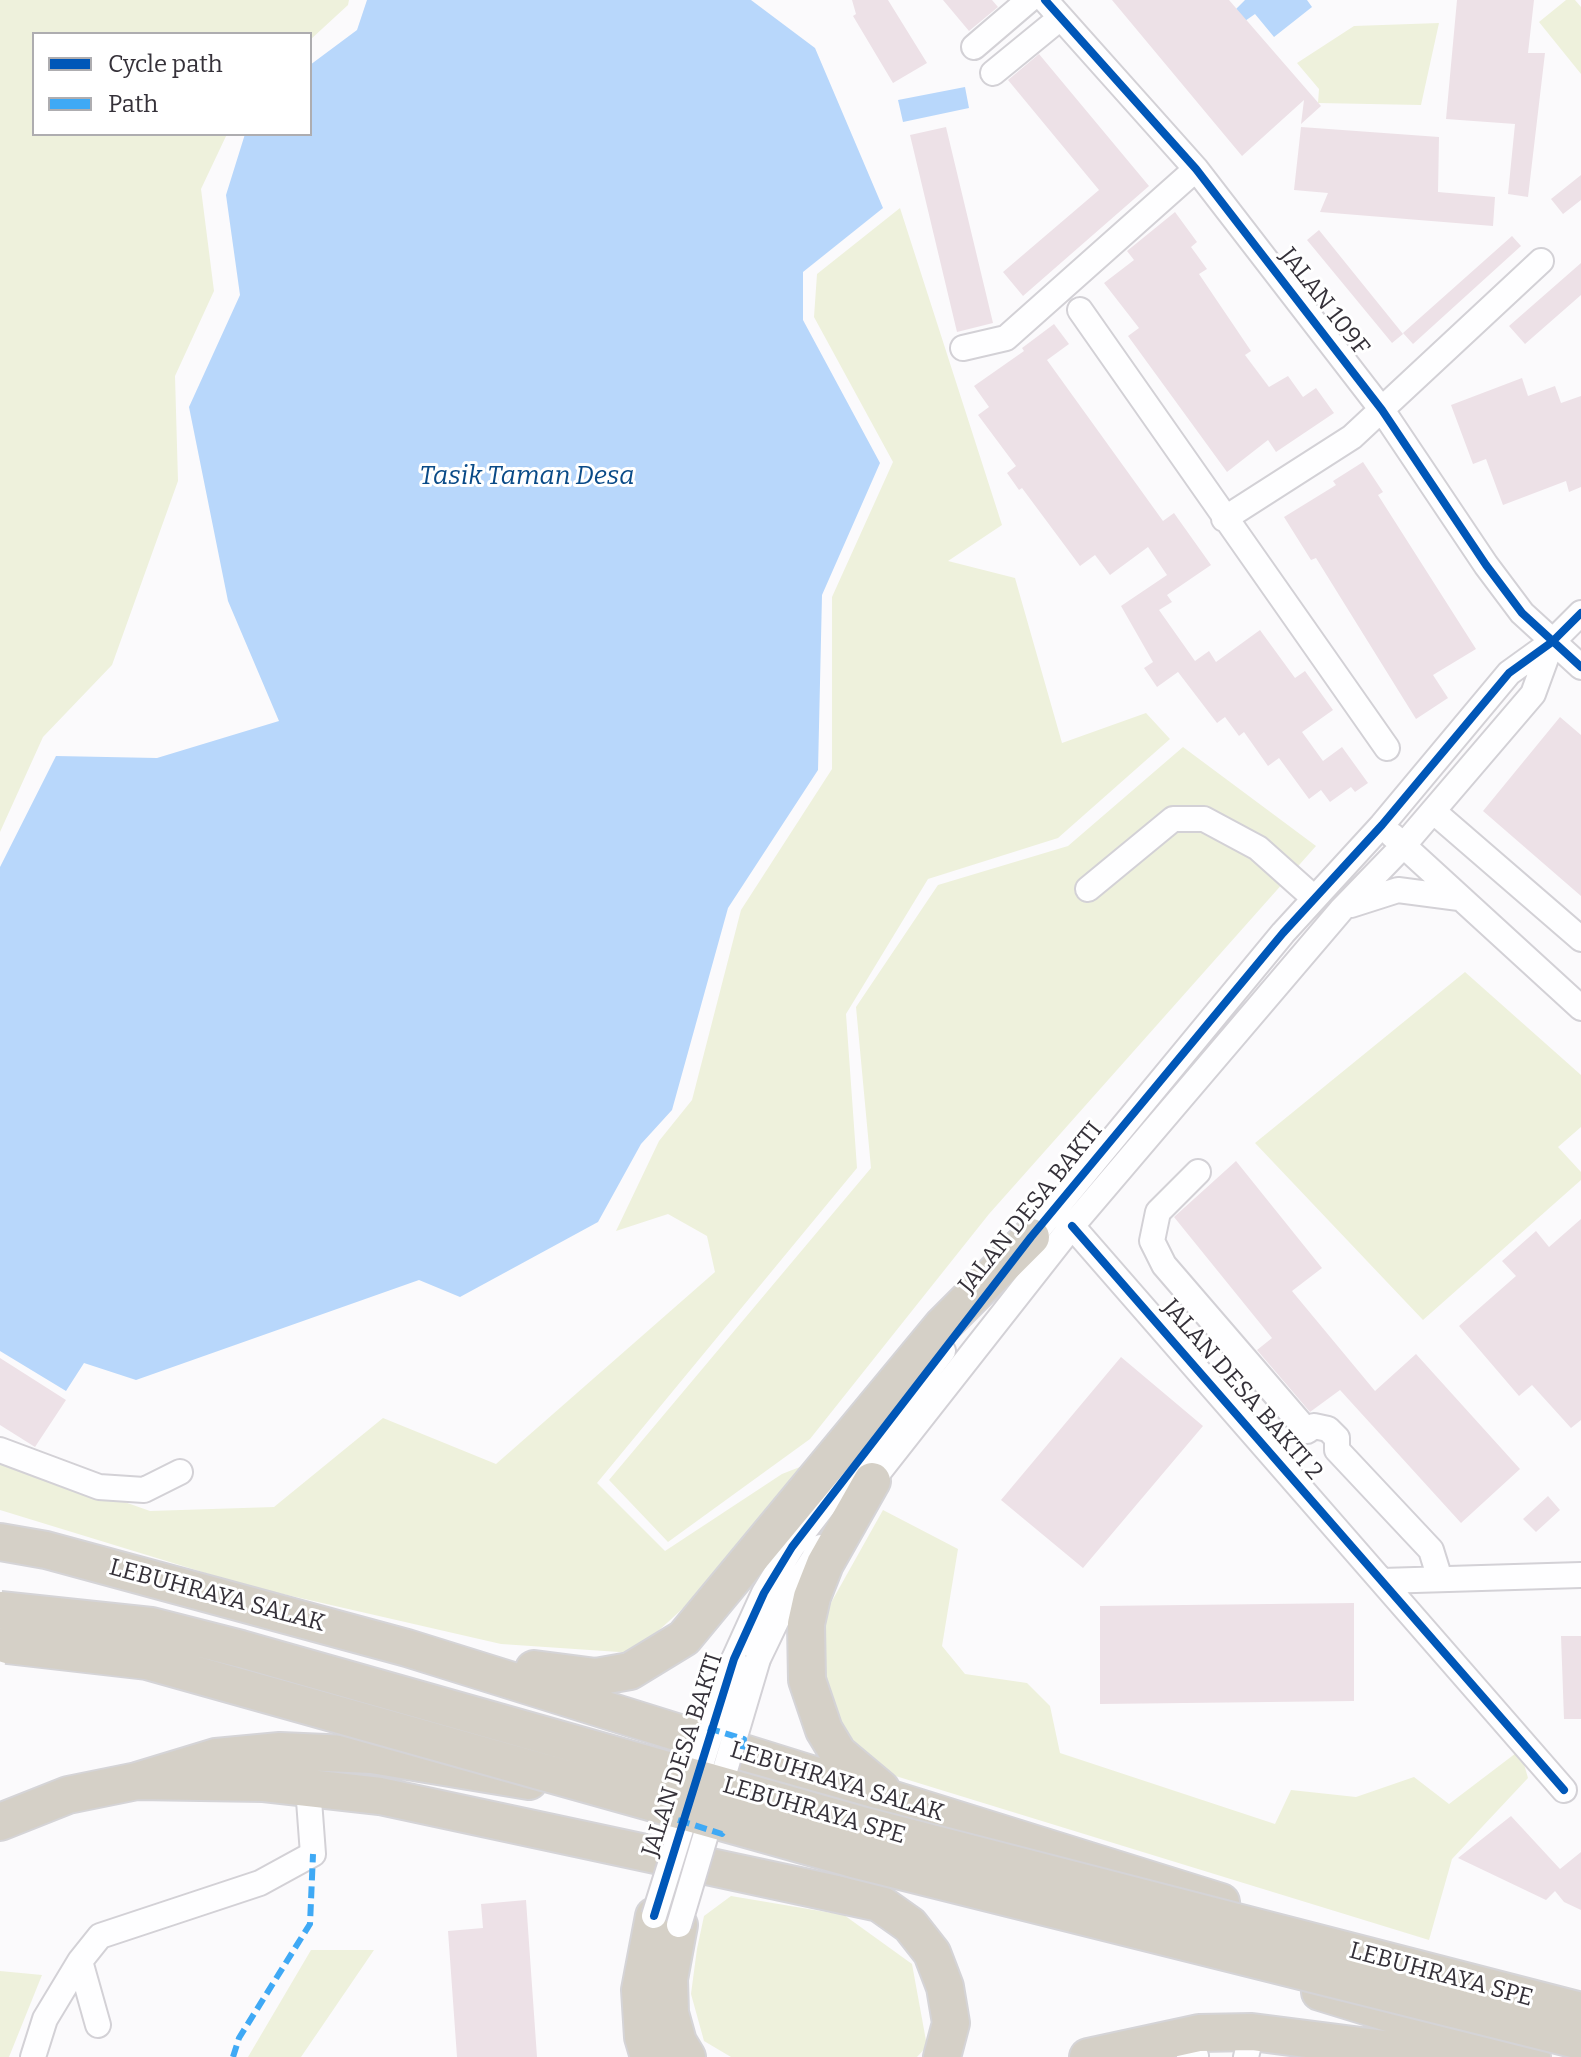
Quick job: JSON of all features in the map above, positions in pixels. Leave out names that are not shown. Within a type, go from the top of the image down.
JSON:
[{"type":"highway","points":[[407,1648],[596,1677],[630,1671],[653,1660],[684,1638],[942,1326],[1031,1237]]},
{"type":"highway","points":[[872,1481],[825,1564],[812,1597],[806,1624],[807,1680],[824,1730],[838,1753],[857,1772],[901,1802]]},
{"type":"highway","points":[[0,1530],[46,1550]]},
{"type":"highway","name":"LEBUHRAYA SALAK","points":[[0,1542],[46,1550],[407,1648],[1281,1920],[1489,1980],[1581,2001]]},
{"type":"highway","points":[[0,1607],[159,1656],[277,1706],[1347,2000],[1532,2057]]},
{"type":"highway","name":"LEBUHRAYA SPE","points":[[0,1607],[151,1626],[865,1826],[1581,2011]]},
{"type":"highway","name":"LEBUHRAYA SPE","points":[[0,1644],[147,1661],[853,1859],[1581,2041]]},
{"type":"highway","points":[[0,1822],[68,1795],[137,1781],[216,1757],[280,1751],[388,1758],[557,1786],[640,1804]]},
{"type":"highway","points":[[137,1781],[264,1783],[308,1787],[469,1813],[879,1903],[910,1925],[932,1953],[945,1987],[951,2023],[942,2057]]},
{"type":"highway","points":[[649,2057],[643,2037],[640,1990],[666,1920]]},
{"type":"highway","points":[[666,1920],[670,2013],[678,2042],[687,2057]]},
{"type":"highway","points":[[1088,2057],[1249,2044],[1416,2053],[1491,2046]]},
{"type":"street","points":[[974,47],[1029,0]]},
{"type":"street","points":[[993,73],[1052,9]]},
{"type":"street","name":"JALAN 109F","points":[[1052,9],[1196,169],[1382,410],[1522,613],[1581,667]]},
{"type":"street","points":[[963,348],[1006,338],[1196,169]]},
{"type":"street","points":[[1224,519],[1352,437],[1541,261]]},
{"type":"street","points":[[1080,310],[1387,748]]},
{"type":"street","name":"JALAN DESA BAKTI","points":[[666,1920],[764,1593],[792,1547],[1031,1237],[1314,898],[1382,825],[1509,673],[1552,642],[1581,613]]},
{"type":"street","name":"JALAN DESA BAKTI","points":[[746,1659],[800,1576],[1072,1226],[1342,909],[1403,846],[1533,694],[1552,642]]},
{"type":"street","points":[[1433,811],[1581,939]]},
{"type":"street","points":[[1088,889],[1173,819],[1204,819],[1258,848],[1314,898]]},
{"type":"street","points":[[1382,825],[1581,1008]]},
{"type":"street","points":[[1342,909],[1398,890],[1459,898]]},
{"type":"street","points":[[1198,1172],[1158,1212],[1152,1241],[1164,1265],[1307,1431],[1314,1426],[1328,1429],[1337,1438],[1337,1450],[1431,1550],[1440,1579]]},
{"type":"street","name":"JALAN DESA BAKTI 2","points":[[1072,1226],[1564,1790]]},
{"type":"street","points":[[0,1450],[99,1487],[144,1490],[180,1472]]},
{"type":"street","points":[[1382,1581],[1581,1575]]},
{"type":"street","points":[[33,2057],[45,2019],[80,1961],[100,1936],[260,1883],[313,1854],[308,1787]]},
{"type":"street","points":[[80,1961],[98,2025]]},
{"type":"green space","points":[[0,0],[349,0],[348,5],[312,38],[312,32],[32,32],[32,136],[226,136],[201,189],[214,291],[175,376],[178,481],[112,665],[43,737],[0,832]]},
{"type":"green space","points":[[1566,0],[1575,0],[1581,7],[1581,74],[1539,22]]},
{"type":"green space","points":[[1439,23],[1421,105],[1318,103],[1319,89],[1297,63],[1354,26]]},
{"type":"green space","points":[[900,208],[1002,525],[948,561],[1015,578],[1062,743],[1146,713],[1170,739],[1058,838],[928,879],[846,1014],[857,1168],[597,1483],[665,1551],[782,1474],[815,1461],[702,1591],[634,1653],[501,1644],[248,1586],[0,1510],[0,1458],[150,1511],[274,1507],[383,1418],[496,1464],[715,1272],[707,1236],[668,1214],[616,1231],[659,1141],[692,1100],[741,910],[832,769],[832,597],[893,462],[814,317],[817,274]]},
{"type":"green space","points":[[1183,747],[1316,846],[989,1214],[810,1439],[668,1542],[609,1480],[871,1168],[856,1007],[938,885],[1068,846]]},
{"type":"green space","points":[[1465,972],[1581,1075],[1581,1127],[1558,1147],[1581,1172],[1581,1180],[1423,1320],[1255,1143]]},
{"type":"green space","points":[[883,1510],[958,1549],[942,1646],[965,1674],[1027,1683],[1050,1706],[1060,1753],[1275,1824],[1291,1790],[1356,1797],[1414,1777],[1449,1804],[1520,1750],[1528,1778],[1452,1859],[1429,1940],[876,1770],[837,1723],[822,1672],[823,1617]]},
{"type":"green space","points":[[731,1896],[844,1915],[912,1964],[927,2046],[917,2057],[731,2057],[704,2041],[691,1994],[697,1949],[704,1916]]},
{"type":"green space","points":[[311,1950],[374,1950],[301,2057],[248,2057]]},
{"type":"green space","points":[[0,1971],[42,1975],[9,2057],[0,2057]]},
{"type":"water","name":"Tasik Taman Desa","points":[[367,0],[751,0],[815,48],[883,208],[803,272],[803,320],[880,463],[822,595],[818,770],[728,908],[672,1110],[641,1144],[598,1222],[460,1297],[419,1280],[136,1380],[84,1363],[66,1391],[0,1351],[0,867],[56,756],[157,758],[279,721],[228,601],[189,407],[240,295],[226,195],[244,136],[312,136],[312,64],[357,30]]},
{"type":"water","points":[[1245,0],[1307,0],[1312,7],[1274,37],[1255,14],[1245,21],[1236,9]]},
{"type":"water","points":[[965,87],[969,108],[903,122],[898,100]]},
{"type":"building","points":[[852,0],[888,0],[927,63],[893,83],[853,16],[856,14]]},
{"type":"building","points":[[943,0],[992,0],[998,7],[969,31]]},
{"type":"building","points":[[1112,0],[1229,0],[1321,106],[1301,124],[1304,100],[1242,156]]},
{"type":"building","points":[[1457,0],[1534,0],[1528,53],[1545,53],[1528,197],[1508,194],[1515,124],[1446,119]]},
{"type":"building","points":[[1039,54],[1149,186],[1023,296],[1003,272],[1099,190],[1008,80]]},
{"type":"building","points":[[946,127],[993,323],[957,332],[910,135]]},
{"type":"building","points":[[1301,127],[1439,137],[1438,192],[1495,197],[1493,226],[1320,212],[1328,193],[1294,190]]},
{"type":"building","points":[[1581,175],[1581,200],[1563,214],[1551,199]]},
{"type":"building","points":[[1175,212],[1197,242],[1191,247],[1207,269],[1199,274],[1251,351],[1245,355],[1269,387],[1288,376],[1303,397],[1316,388],[1334,413],[1276,452],[1268,440],[1227,472],[1128,336],[1139,328],[1104,283],[1134,260],[1127,251]]},
{"type":"building","points":[[1319,230],[1403,334],[1392,343],[1307,240]]},
{"type":"building","points":[[1512,236],[1521,246],[1413,344],[1403,333]]},
{"type":"building","points":[[1581,263],[1581,295],[1525,344],[1509,326]]},
{"type":"building","points":[[1054,324],[1069,344],[1047,360],[1163,521],[1174,513],[1211,565],[1167,595],[1172,602],[1159,610],[1195,661],[1209,651],[1216,662],[1260,630],[1295,678],[1305,671],[1333,710],[1302,732],[1323,761],[1342,747],[1368,783],[1355,792],[1351,787],[1330,802],[1321,790],[1309,799],[1279,758],[1268,766],[1244,732],[1239,736],[1225,717],[1217,723],[1178,672],[1157,687],[1144,668],[1153,662],[1121,606],[1167,575],[1148,547],[1110,575],[1095,555],[1080,566],[1022,488],[1019,490],[1007,473],[1016,466],[978,415],[989,407],[974,386],[1024,351],[1022,348]]},
{"type":"building","points":[[1522,378],[1528,396],[1555,386],[1561,403],[1581,396],[1581,487],[1569,492],[1566,481],[1503,505],[1486,459],[1473,464],[1451,405]]},
{"type":"building","points":[[1363,462],[1383,492],[1378,495],[1476,649],[1433,675],[1448,698],[1416,719],[1316,558],[1311,560],[1284,517],[1336,485],[1333,481]]},
{"type":"building","points":[[1560,717],[1581,735],[1581,896],[1483,811]]},
{"type":"building","points":[[1236,1161],[1322,1268],[1292,1291],[1375,1391],[1416,1354],[1520,1469],[1461,1523],[1340,1390],[1310,1412],[1257,1350],[1272,1338],[1174,1217]]},
{"type":"building","points":[[1581,1219],[1581,1420],[1571,1428],[1532,1385],[1519,1396],[1459,1326],[1516,1276],[1502,1261],[1536,1231],[1549,1247]]},
{"type":"building","points":[[1121,1357],[1203,1426],[1083,1568],[1001,1500]]},
{"type":"building","points":[[0,1358],[66,1400],[35,1447],[0,1425]]},
{"type":"building","points":[[1548,1496],[1560,1510],[1536,1532],[1523,1519]]},
{"type":"building","points":[[1354,1603],[1354,1701],[1100,1704],[1100,1606]]},
{"type":"building","points":[[1561,1636],[1581,1636],[1581,1719],[1564,1719]]},
{"type":"building","points":[[1511,1816],[1560,1869],[1581,1852],[1581,1910],[1564,1902],[1555,1891],[1546,1900],[1458,1858]]},
{"type":"building","points":[[526,1900],[537,2057],[457,2057],[448,1931],[483,1928],[481,1904]]},
{"type":"marked path","points":[[708,1728],[744,1739],[742,1752]]},
{"type":"marked path","points":[[678,1820],[722,1834],[727,1828]]},
{"type":"marked path","points":[[233,2057],[239,2038],[310,1924],[313,1854]]},
{"type":"cycle path","points":[[1045,0],[1196,169],[1382,410],[1522,613],[1581,667]]},
{"type":"cycle path","points":[[654,1916],[734,1659],[764,1593],[792,1547],[1031,1237],[1283,933],[1382,825],[1509,673],[1552,642],[1581,613]]},
{"type":"cycle path","points":[[1072,1226],[1564,1790]]}]
